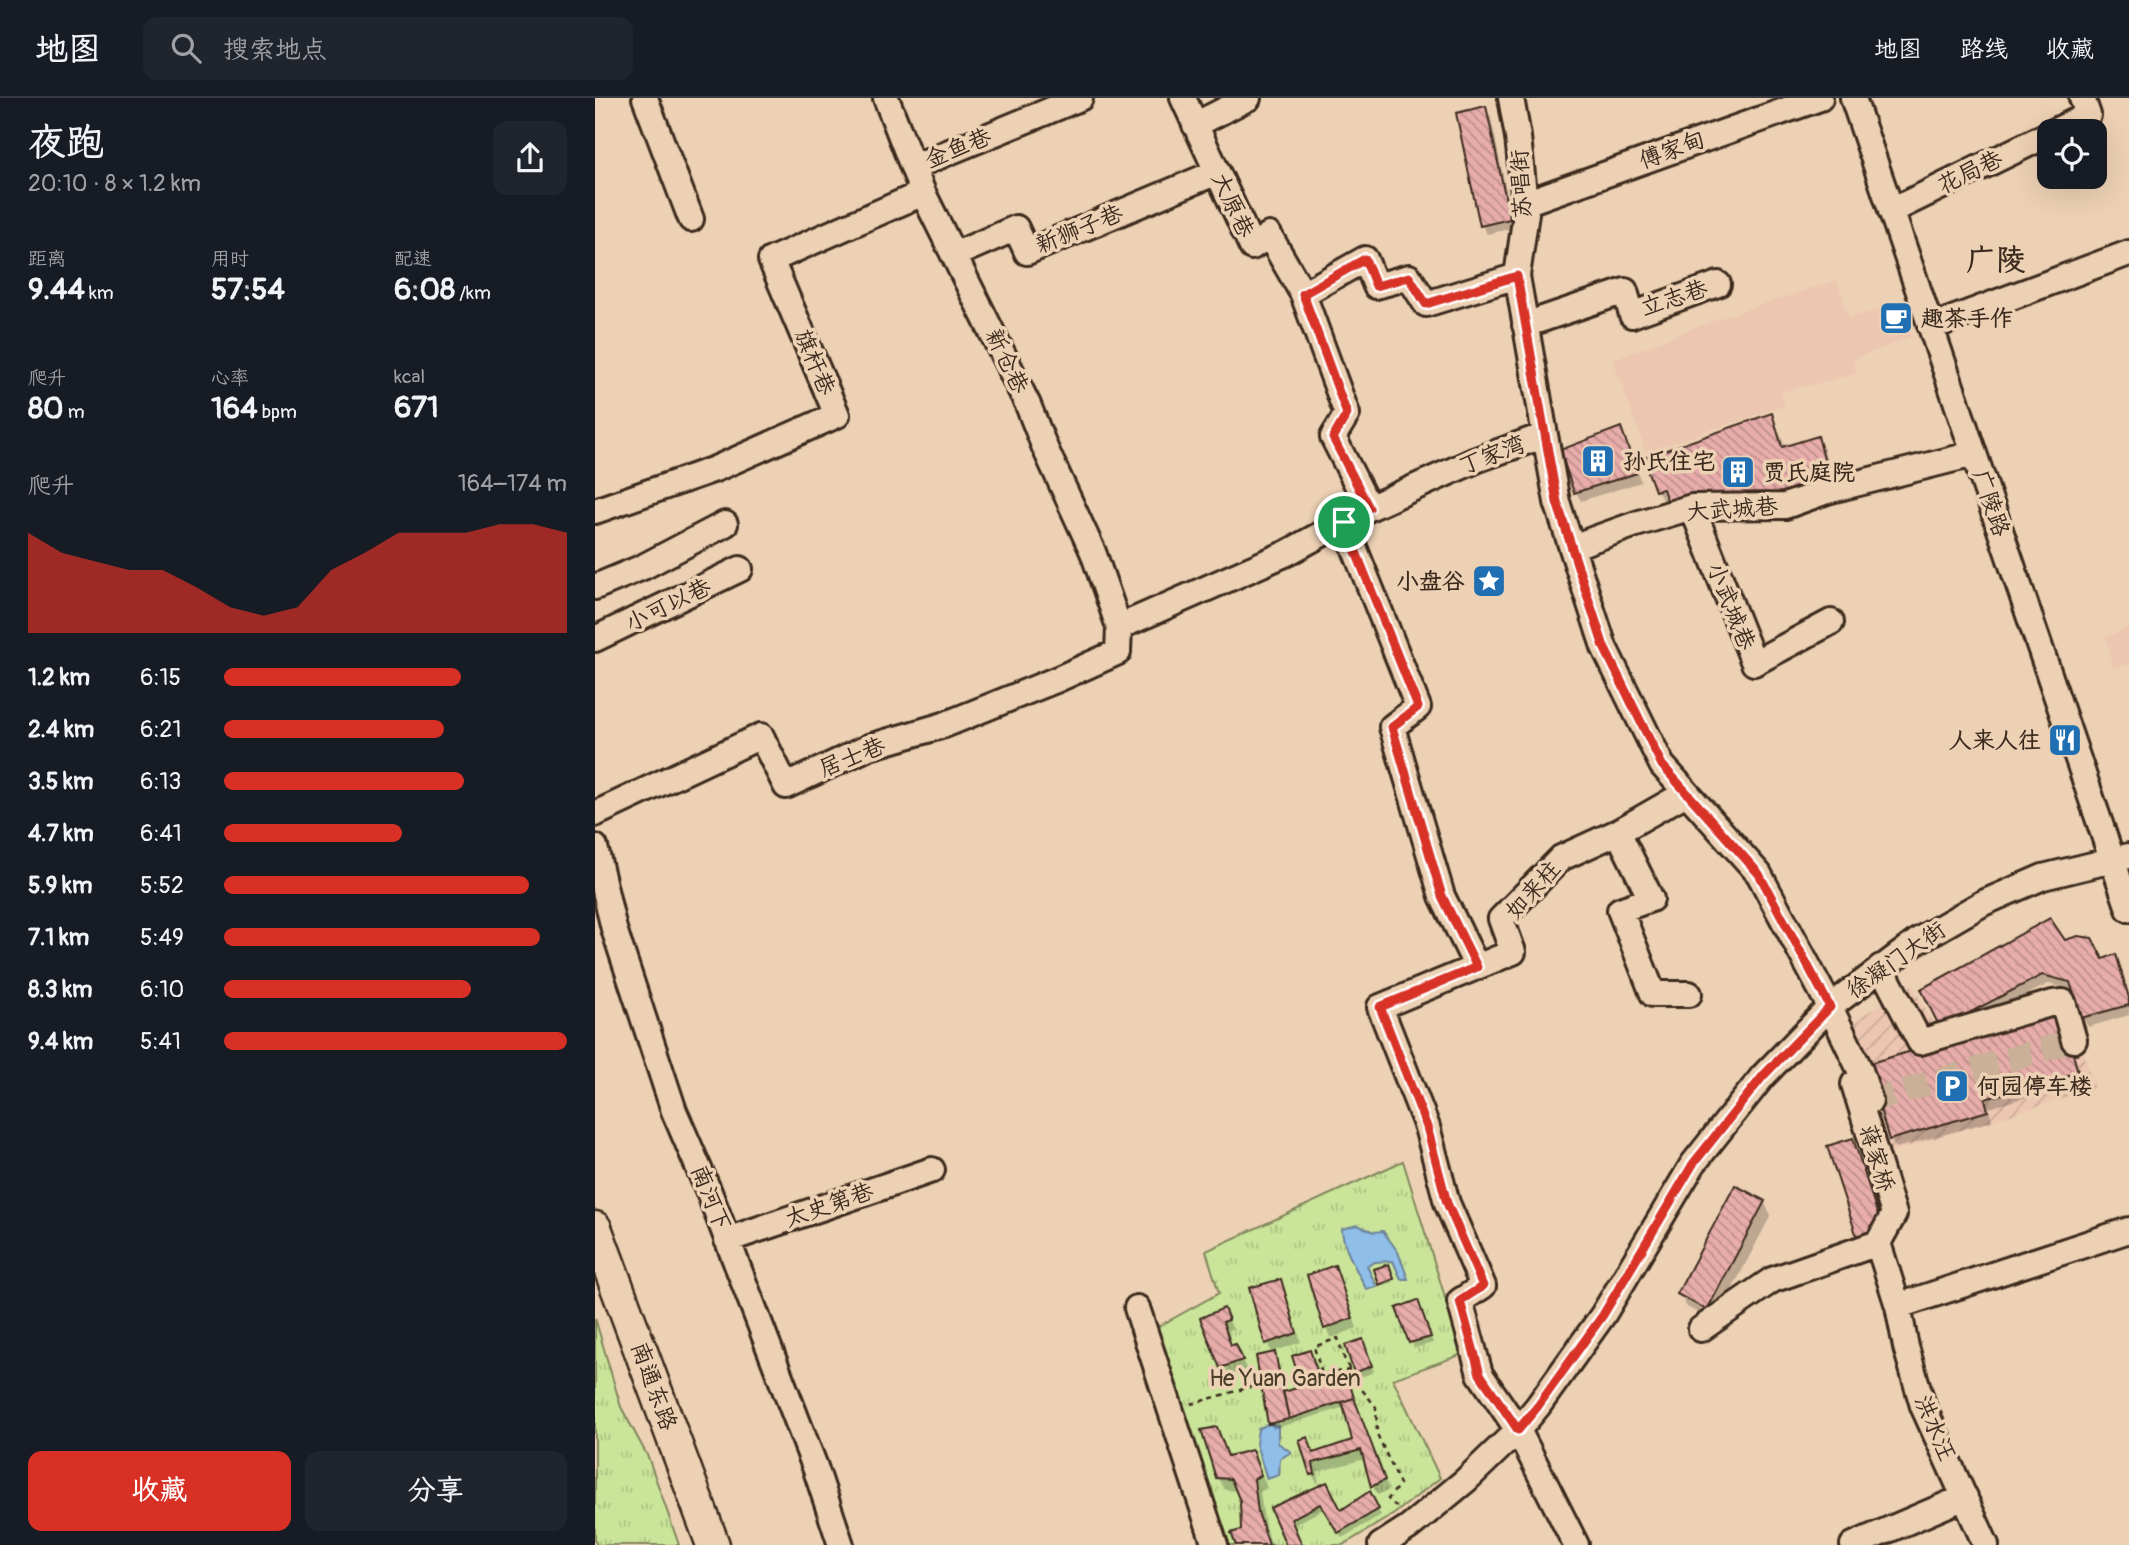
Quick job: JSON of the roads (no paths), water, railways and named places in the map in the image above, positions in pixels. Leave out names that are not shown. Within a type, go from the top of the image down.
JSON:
[{"type":"main road","name":"南通东路","points":[[595,1228],[713,1545]]},
{"type":"main road","name":"南通东路","points":[[595,1277],[695,1545]]},
{"type":"street","points":[[645,98],[691,219]]},
{"type":"street","name":"新仓巷","points":[[886,98],[923,193],[1028,405],[1093,552],[1119,627]]},
{"type":"street","name":"金鱼巷","points":[[913,167],[1080,98]]},
{"type":"street","name":"大原巷","points":[[1183,98],[1252,247],[1269,234],[1303,294],[1347,414],[1333,438],[1369,508]]},
{"type":"street","name":"苏唱街","points":[[1511,98],[1526,213],[1517,276],[1545,435]]},
{"type":"street","name":"傅家甸","points":[[1525,203],[1820,98]]},
{"type":"street","name":"广陵路","points":[[1853,98],[1974,454],[2121,858],[2129,909]]},
{"type":"street","points":[[2080,119],[2088,115],[2082,98]]},
{"type":"street","points":[[1195,125],[1242,99]]},
{"type":"street","name":"花局巷","points":[[1891,211],[2037,140]]},
{"type":"street","name":"新狮子巷","points":[[954,255],[1016,228],[1027,252],[1217,172]]},
{"type":"street","name":"旗杆巷","points":[[595,511],[715,470],[837,415],[771,260],[923,193]]},
{"type":"street","points":[[1931,327],[2129,253]]},
{"type":"street","points":[[1303,294],[1365,259],[1376,286],[1409,277],[1426,304],[1517,276]]},
{"type":"street","name":"立志巷","points":[[1525,325],[1625,291],[1632,315],[1717,284]]},
{"type":"street","name":"丁家湾","points":[[1119,627],[1287,553],[1369,508],[1476,460],[1545,435],[1557,502],[1604,647],[1662,765],[1759,874],[1830,1007]]},
{"type":"street","name":"大武城巷","points":[[1571,547],[1692,507],[1785,506],[1827,491],[1974,454]]},
{"type":"street","name":"小武城巷","points":[[1692,507],[1753,663],[1831,622]]},
{"type":"street","points":[[1344,522],[1418,707],[1392,727],[1442,896],[1477,967]]},
{"type":"street","points":[[595,587],[643,567],[725,524]]},
{"type":"street","name":"小可以巷","points":[[595,639],[740,569]]},
{"type":"street","name":"居士巷","points":[[595,814],[761,736],[786,786],[859,751],[944,724],[1118,652],[1119,627]]},
{"type":"street","name":"如来柱","points":[[1518,1430],[1480,1374],[1460,1301],[1483,1286],[1447,1203],[1427,1127],[1380,1007],[1513,953],[1501,919],[1561,858],[1618,832],[1686,793]]},
{"type":"street","points":[[1618,832],[1651,899],[1620,909],[1653,994],[1689,994]]},
{"type":"street","name":"南河下","points":[[595,847],[614,929],[674,1111],[709,1192],[815,1467],[841,1545]]},
{"type":"street","name":"徐凝门大街","points":[[1381,1545],[1409,1527],[1465,1481],[1518,1430],[1603,1315],[1693,1164],[1763,1076],[1830,1007],[1919,940],[1983,903],[2043,877],[2121,858]]},
{"type":"street","points":[[1881,967],[1920,1042],[2063,1002],[2074,1040]]},
{"type":"street","points":[[1830,1007],[1860,1070],[1870,1101]]},
{"type":"street","name":"蒋家桥","points":[[1830,1007],[1894,1214],[1878,1243]]},
{"type":"street","name":"太史第巷","points":[[727,1240],[932,1170]]},
{"type":"street","points":[[1701,1329],[1772,1280],[1878,1243],[1898,1306],[2129,1230]]},
{"type":"street","name":"洪水汪","points":[[1898,1306],[1923,1406],[1986,1545]]},
{"type":"street","points":[[1137,1308],[1215,1545]]},
{"type":"street","points":[[1518,1430],[1576,1545]]},
{"type":"street","points":[[1853,1545],[1965,1497]]},
{"type":"water","points":[[1357,1225],[1374,1232],[1383,1231],[1398,1252],[1408,1279],[1401,1279],[1393,1261],[1375,1262],[1367,1266],[1377,1287],[1366,1289],[1343,1237],[1342,1229]]},
{"type":"water","points":[[1268,1424],[1278,1426],[1278,1443],[1291,1452],[1280,1459],[1279,1475],[1267,1479],[1256,1444],[1258,1429]]},
{"type":"tunnel","points":[[1870,1101],[2074,1040]]},
{"type":"place","name":"趣茶手作","points":[[1896,318]]},
{"type":"place","name":"孙氏住宅","points":[[1598,461]]},
{"type":"place","name":"贾氏庭院","points":[[1738,472]]},
{"type":"place","name":"小盘谷","points":[[1489,581]]},
{"type":"place","name":"人来人往","points":[[2065,740]]},
{"type":"place","name":"何园停车楼","points":[[1952,1086]]},
{"type":"district","name":"广陵","points":[[1996,260]]},
{"type":"park label","name":"He Yuan Garden","points":[[1285,1378]]}]
